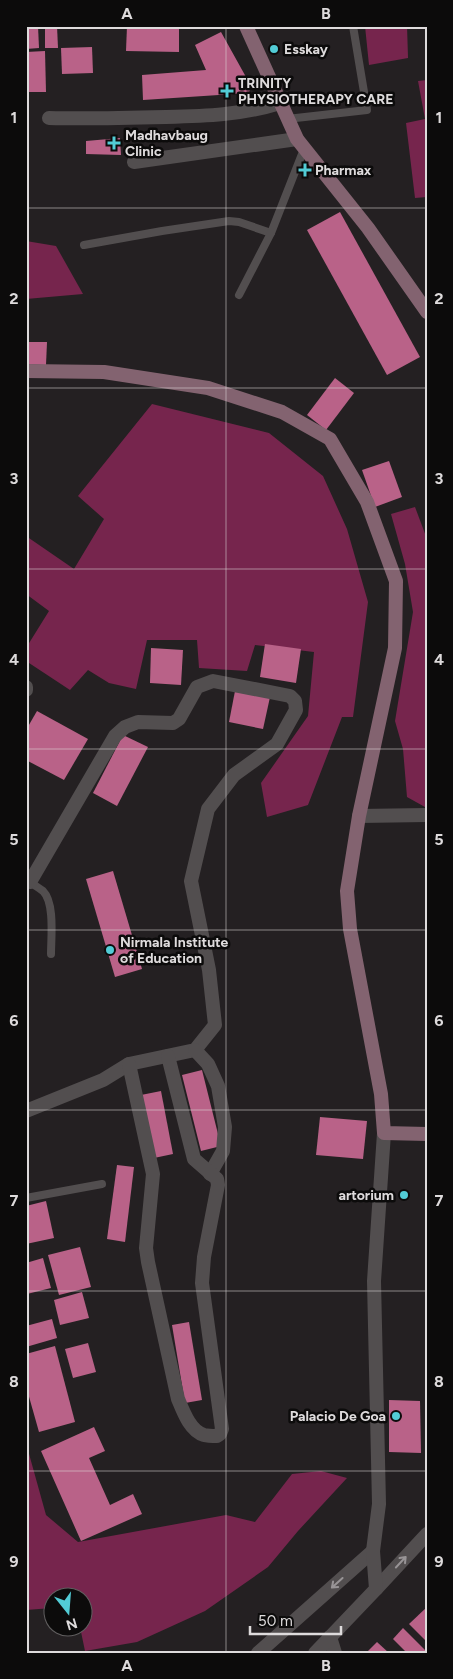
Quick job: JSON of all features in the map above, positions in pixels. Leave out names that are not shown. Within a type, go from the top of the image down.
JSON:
[{"type":"main road","points":[[246,26],[287,119],[301,144],[368,228],[427,312]]},
{"type":"main road","points":[[26,371],[104,372],[208,388],[282,412],[330,439],[367,502],[396,581],[395,648],[359,816],[347,891],[350,930],[381,1094],[384,1133],[427,1134]]},
{"type":"street","points":[[50,118],[111,119],[212,116],[239,113],[280,103]]},
{"type":"street","points":[[134,162],[301,144]]},
{"type":"street","points":[[26,1111],[103,1080],[130,1064],[195,1050],[215,1025],[209,970],[191,882],[208,809],[234,775],[277,744],[296,710],[295,701],[290,696],[213,681],[197,687],[180,719],[173,723],[138,722],[126,727],[115,736],[28,881]]},
{"type":"street","points":[[359,816],[427,815]]},
{"type":"street","points":[[195,1050],[208,1064],[218,1086],[225,1127],[223,1151],[210,1174]]},
{"type":"street","points":[[130,1064],[152,1174],[146,1248],[148,1262],[178,1399],[185,1415],[195,1429],[204,1435],[217,1436],[222,1430],[202,1283],[204,1257],[218,1185],[217,1179],[196,1162],[192,1155],[168,1056]]},
{"type":"street","points":[[376,1590],[373,1551],[379,1504],[374,1281],[384,1133]]},
{"type":"street","points":[[315,1653],[427,1534]]},
{"type":"street","points":[[258,1653],[373,1551]]},
{"type":"street","points":[[330,1637],[335,1653]]},
{"type":"lane","points":[[287,119],[367,110],[353,26]]},
{"type":"lane","points":[[239,295],[271,233],[301,144]]},
{"type":"lane","points":[[84,246],[229,220],[271,233]]},
{"type":"lane","points":[[28,881],[47,896],[50,906],[52,954]]},
{"type":"lane","points":[[26,1198],[102,1184]]},
{"type":"shaded area","points":[[365,26],[407,26],[408,58],[369,65]]},
{"type":"shaded area","points":[[427,80],[427,197],[415,198],[406,123],[425,119],[418,81]]},
{"type":"shaded area","points":[[26,241],[56,246],[83,294],[26,299]]},
{"type":"shaded area","points":[[152,404],[269,433],[323,476],[347,529],[368,602],[353,717],[342,717],[308,805],[267,817],[261,783],[308,716],[314,652],[255,645],[247,671],[199,668],[197,640],[147,640],[136,689],[109,683],[88,670],[70,690],[26,661],[26,648],[49,611],[26,594],[26,536],[74,569],[104,519],[78,496]]},
{"type":"shaded area","points":[[415,507],[427,539],[427,805],[425,807],[407,797],[403,749],[395,721],[413,612],[405,564],[391,514]]},
{"type":"shaded area","points":[[26,1443],[46,1515],[78,1542],[226,1515],[255,1522],[292,1474],[321,1471],[347,1478],[268,1567],[205,1611],[137,1642],[85,1651],[82,1636],[92,1636],[92,1586],[42,1586],[42,1609],[26,1610]]},
{"type":"building","points":[[26,26],[38,26],[39,48],[26,49]]},
{"type":"building","points":[[45,26],[57,26],[58,48],[45,48]]},
{"type":"building","points":[[127,26],[179,26],[179,52],[126,51]]},
{"type":"building","points":[[221,32],[251,86],[249,93],[143,100],[142,75],[206,70],[195,45]]},
{"type":"building","points":[[92,47],[93,73],[62,74],[61,48]]},
{"type":"building","points":[[45,51],[46,92],[26,92],[26,52]]},
{"type":"building","points":[[120,138],[121,155],[86,154],[86,141]]},
{"type":"building","points":[[340,212],[420,357],[387,375],[307,230]]},
{"type":"building","points":[[26,342],[47,342],[46,365],[26,364]]},
{"type":"building","points":[[335,378],[354,393],[326,430],[307,415]]},
{"type":"building","points":[[389,461],[402,497],[375,507],[362,470]]},
{"type":"building","points":[[265,644],[301,649],[296,683],[260,677]]},
{"type":"building","points":[[151,648],[183,650],[181,685],[150,683]]},
{"type":"building","points":[[235,691],[270,697],[263,729],[229,722]]},
{"type":"building","points":[[37,711],[88,739],[64,780],[26,760],[26,730]]},
{"type":"building","points":[[123,735],[148,747],[117,806],[93,793]]},
{"type":"building","points":[[113,871],[142,969],[115,977],[86,879]]},
{"type":"building","points":[[202,1070],[221,1146],[201,1151],[182,1075]]},
{"type":"building","points":[[161,1091],[173,1154],[154,1158],[141,1095]]},
{"type":"building","points":[[320,1117],[367,1121],[363,1159],[316,1155]]},
{"type":"building","points":[[117,1165],[134,1167],[125,1242],[107,1239]]},
{"type":"building","points":[[46,1201],[54,1238],[26,1244],[26,1206]]},
{"type":"building","points":[[80,1247],[91,1287],[59,1295],[48,1255]]},
{"type":"building","points":[[43,1258],[51,1288],[27,1294],[26,1263]]},
{"type":"building","points":[[82,1292],[89,1318],[60,1325],[54,1300]]},
{"type":"building","points":[[52,1319],[57,1338],[26,1347],[26,1326]]},
{"type":"building","points":[[189,1322],[202,1400],[185,1403],[172,1325]]},
{"type":"building","points":[[88,1343],[96,1372],[73,1378],[65,1349]]},
{"type":"building","points":[[55,1346],[75,1422],[39,1432],[26,1386],[26,1354]]},
{"type":"building","points":[[389,1400],[420,1401],[421,1453],[389,1452]]},
{"type":"building","points":[[94,1427],[105,1451],[89,1458],[110,1505],[133,1494],[142,1514],[81,1541],[41,1451]]},
{"type":"building","points":[[427,1607],[427,1642],[409,1624]]},
{"type":"building","points":[[403,1628],[427,1653],[407,1653],[393,1639]]},
{"type":"building","points":[[377,1642],[389,1653],[366,1653]]},
{"type":"place","name":"Esskay","points":[[274,49]]},
{"type":"place","name":"TRINITY PHYSIOTHERAPY CARE","points":[[227,91]]},
{"type":"place","name":"Madhavbaug Clinic","points":[[114,143]]},
{"type":"place","name":"Pharmax","points":[[305,170]]},
{"type":"place","name":"Nirmala Institute of Education","points":[[110,950]]},
{"type":"place","name":"artorium","points":[[404,1195]]},
{"type":"place","name":"Palacio De Goa","points":[[396,1416]]}]
